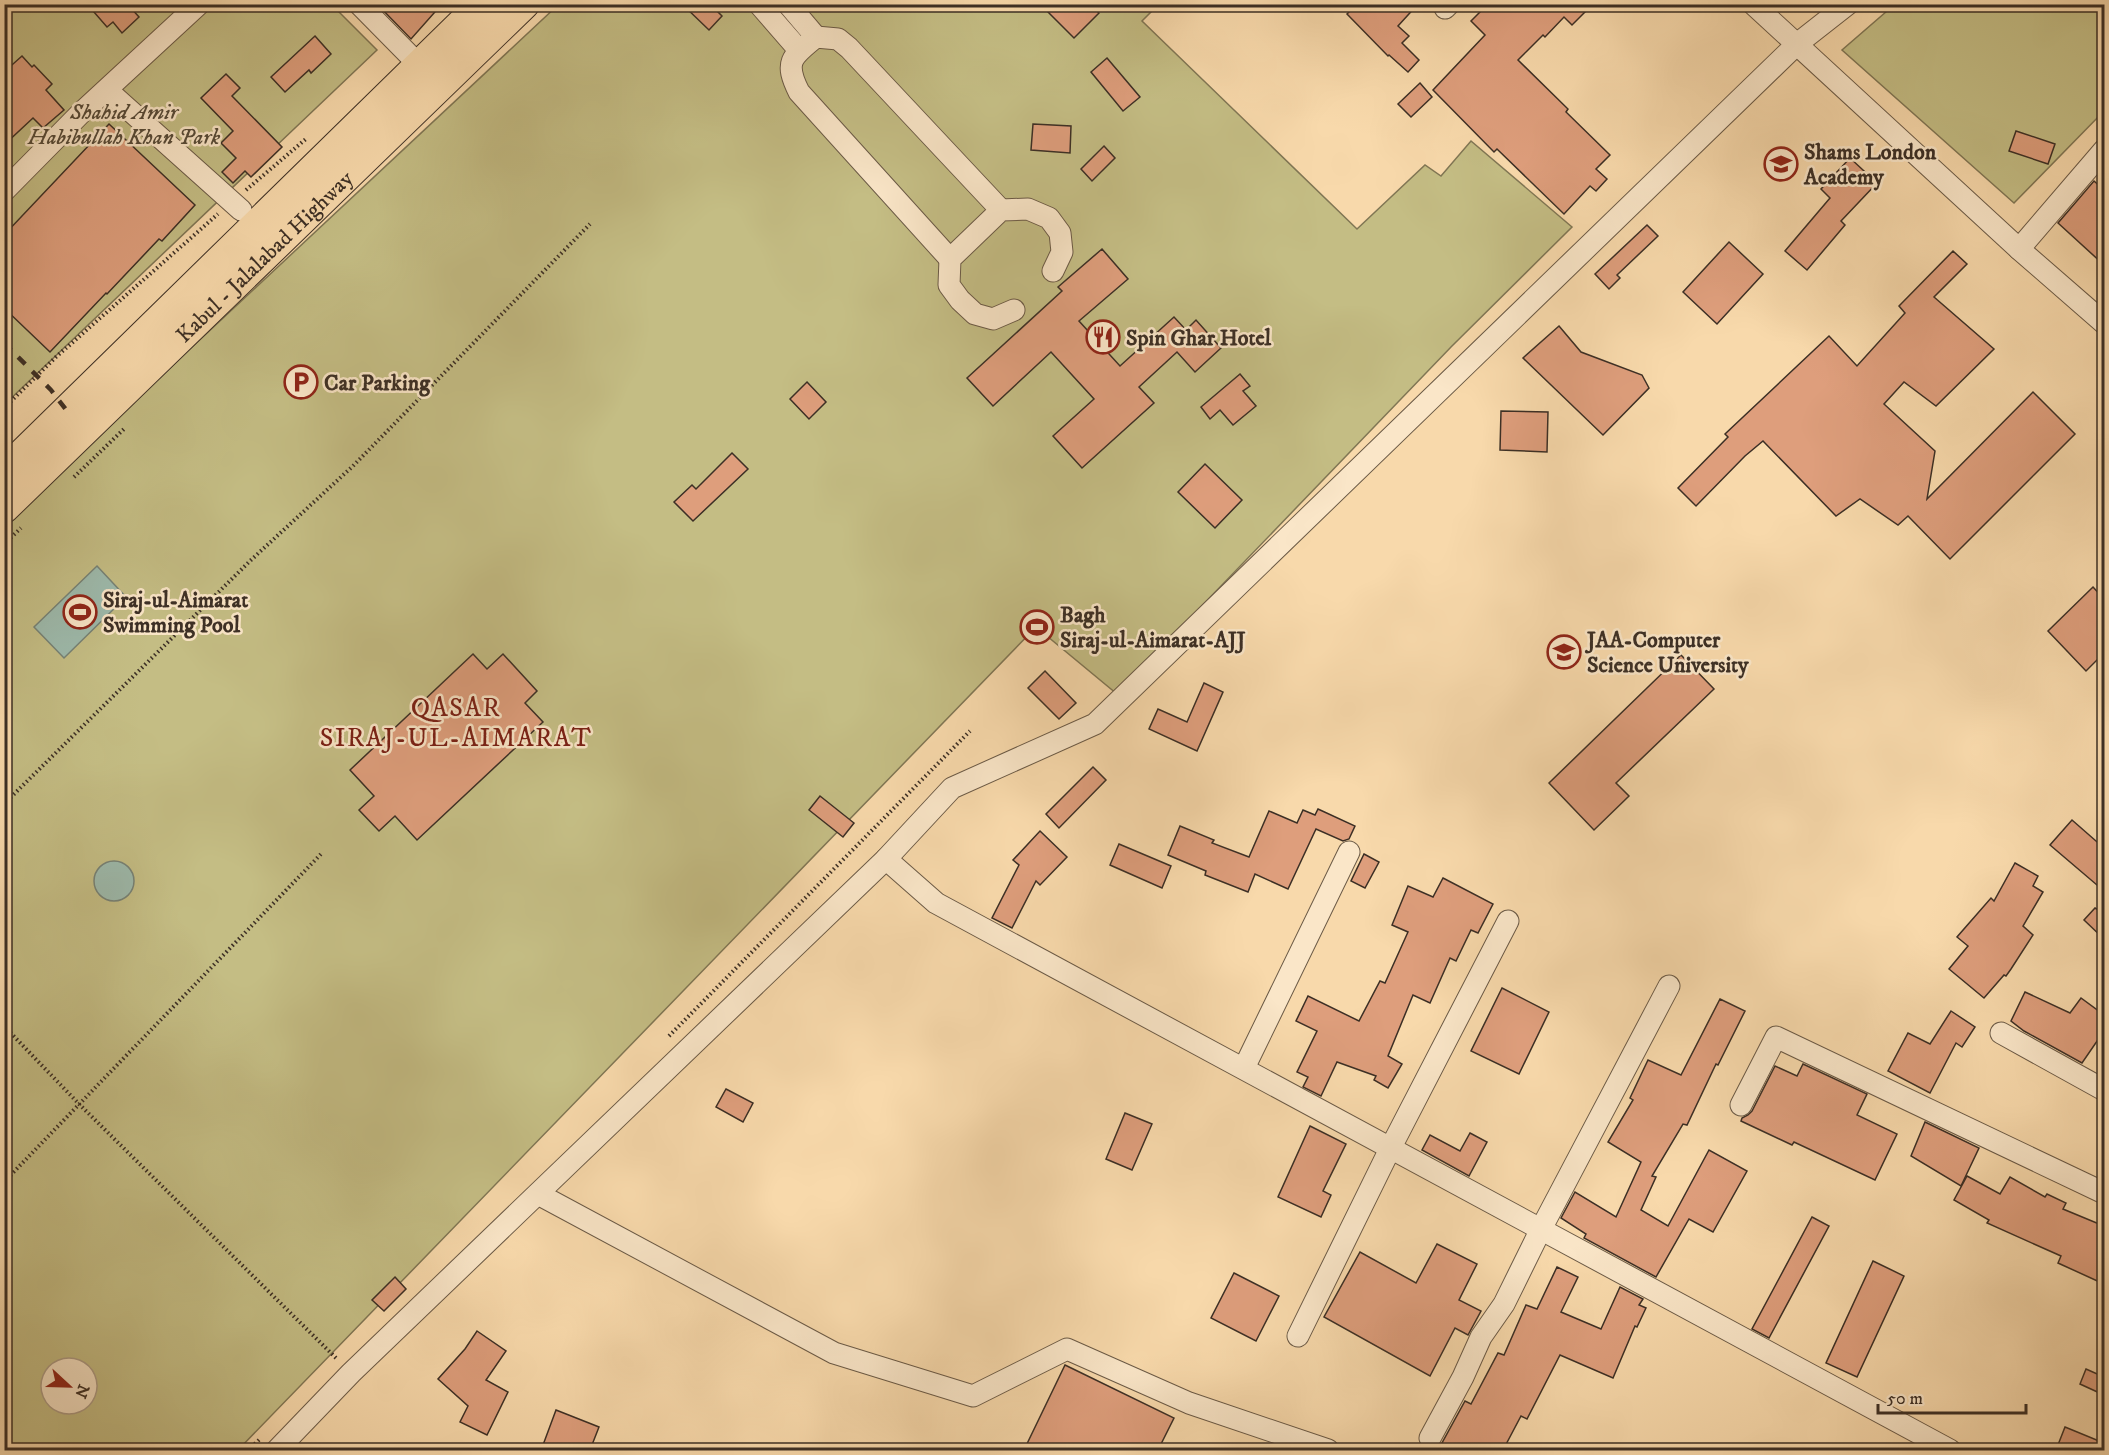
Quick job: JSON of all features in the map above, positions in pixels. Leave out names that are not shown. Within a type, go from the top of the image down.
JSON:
[{"type":"highway","name":"Kabul - Jalalabad Highway","points":[[4,508],[430,76],[482,4]]},
{"type":"highway","name":"Kabul - Jalalabad Highway","points":[[4,472],[430,76],[524,4]]},
{"type":"street","points":[[4,191],[81,113],[199,4]]},
{"type":"street","points":[[359,4],[430,76]]},
{"type":"street","points":[[759,4],[799,50]]},
{"type":"street","points":[[788,4],[816,37]]},
{"type":"street","points":[[1753,4],[2019,249],[2104,323]]},
{"type":"street","points":[[271,1442],[341,1368],[538,1194],[886,859],[952,788],[1095,724],[1797,44],[1848,4]]},
{"type":"street","points":[[950,259],[799,92],[790,74],[792,63],[799,50],[816,37],[838,39],[1001,210]]},
{"type":"street","points":[[106,90],[241,210]]},
{"type":"street","points":[[2019,249],[2104,150]]},
{"type":"street","points":[[1014,310],[993,320],[975,314],[960,300],[949,285],[950,259],[1001,210],[1028,209],[1049,218],[1060,233],[1062,252],[1053,271]]},
{"type":"street","points":[[1244,1068],[1350,852]]},
{"type":"street","points":[[886,859],[936,903],[1950,1450]]},
{"type":"street","points":[[1298,1336],[1390,1149],[1508,921]]},
{"type":"street","points":[[1430,1438],[1463,1377],[1481,1337],[1504,1304],[1669,986]]},
{"type":"street","points":[[2001,1033],[2104,1090]]},
{"type":"street","points":[[1741,1105],[1776,1037],[2104,1193]]},
{"type":"street","points":[[538,1194],[834,1353],[973,1396],[1067,1349],[1189,1403],[1328,1450]]},
{"type":"path","points":[[4,804],[251,561],[353,466],[590,224]]},
{"type":"path","points":[[664,1042],[970,731]]},
{"type":"path","points":[[4,1182],[322,853]]},
{"type":"path","points":[[4,1026],[341,1368]]},
{"type":"path","points":[[248,1450],[271,1442]]},
{"type":"green space","name":"Shahid Amir Habibullah Khan Park","points":[[5,5],[332,5],[377,50],[5,404]]},
{"type":"green space","points":[[558,5],[1158,5],[1142,21],[1357,229],[1425,165],[1441,176],[1471,141],[1572,227],[1451,347],[1117,694],[1036,627],[238,1450],[5,1450],[5,522]]},
{"type":"green space","points":[[1894,5],[2104,5],[2104,111],[2014,203],[1842,50]]},
{"type":"shaded area","name":"Siraj-ul-Aimarat Swimming Pool","points":[[97,566],[126,597],[64,658],[34,627]]},
{"type":"shaded area","points":[[114,861],[128,867],[134,881],[128,895],[114,901],[100,895],[94,881],[100,867]]},
{"type":"building","points":[[87,4],[133,4],[130,7],[139,17],[122,33],[113,22],[107,27]]},
{"type":"building","points":[[377,4],[442,4],[411,39]]},
{"type":"building","points":[[682,4],[710,4],[722,16],[709,30]]},
{"type":"building","points":[[1040,4],[1090,4],[1099,13],[1074,38]]},
{"type":"building","points":[[1357,4],[1418,4],[1398,26],[1409,36],[1402,43],[1419,60],[1408,72],[1388,56],[1347,14]]},
{"type":"building","points":[[1488,4],[1593,4],[1572,25],[1564,17],[1518,60],[1568,109],[1566,112],[1610,155],[1596,169],[1607,179],[1596,191],[1590,186],[1564,214],[1497,149],[1494,152],[1433,90],[1485,35],[1471,21]]},
{"type":"building","points":[[315,36],[331,54],[311,73],[309,70],[285,92],[271,77]]},
{"type":"building","points":[[22,56],[52,84],[46,90],[64,110],[43,128],[33,118],[4,145],[4,72]]},
{"type":"building","points":[[1107,58],[1140,97],[1123,111],[1091,72]]},
{"type":"building","points":[[226,74],[240,88],[232,96],[282,147],[251,177],[245,171],[233,183],[222,172],[236,158],[221,143],[233,131],[201,98]]},
{"type":"building","points":[[1420,83],[1432,97],[1411,117],[1398,104]]},
{"type":"building","points":[[109,124],[195,205],[50,352],[4,308],[4,235]]},
{"type":"building","points":[[1033,124],[1071,126],[1070,153],[1031,150]]},
{"type":"building","points":[[2016,131],[2055,144],[2048,164],[2009,151]]},
{"type":"building","points":[[1104,146],[1115,158],[1092,181],[1081,169]]},
{"type":"building","points":[[1850,158],[1877,183],[1841,221],[1845,225],[1807,270],[1785,251],[1830,198],[1821,189]]},
{"type":"building","points":[[2094,181],[2104,190],[2104,265],[2058,223]]},
{"type":"building","points":[[1647,225],[1658,236],[1617,275],[1620,278],[1609,289],[1595,274]]},
{"type":"building","points":[[1729,242],[1763,274],[1717,324],[1683,292]]},
{"type":"building","points":[[1102,249],[1128,279],[1079,321],[1120,366],[1174,317],[1186,330],[1196,320],[1221,348],[1195,372],[1177,352],[1139,387],[1154,403],[1082,468],[1053,436],[1094,399],[1051,352],[993,406],[967,378],[1062,291],[1058,287]]},
{"type":"building","points":[[1953,251],[1967,264],[1934,297],[1994,349],[1936,406],[1904,382],[1884,404],[1935,451],[1927,499],[2033,392],[2075,434],[1950,559],[1908,516],[1898,525],[1860,499],[1836,516],[1763,441],[1696,506],[1678,488],[1728,437],[1725,434],[1829,336],[1857,366],[1905,313],[1899,306]]},
{"type":"building","points":[[1559,326],[1581,352],[1642,375],[1649,388],[1603,435],[1523,358]]},
{"type":"building","points":[[1240,374],[1250,386],[1243,391],[1256,406],[1233,425],[1220,410],[1210,419],[1201,407]]},
{"type":"building","points":[[807,382],[826,402],[809,419],[790,399]]},
{"type":"building","points":[[1501,411],[1548,412],[1547,452],[1500,450]]},
{"type":"building","points":[[732,453],[748,469],[693,521],[674,502],[692,485],[696,489]]},
{"type":"building","points":[[1205,464],[1242,500],[1215,528],[1178,492]]},
{"type":"building","points":[[2093,587],[2104,599],[2104,653],[2086,671],[2048,631]]},
{"type":"building","points":[[473,654],[487,669],[503,654],[537,691],[525,703],[543,722],[417,840],[395,816],[379,831],[359,810],[374,796],[350,770]]},
{"type":"building","points":[[1681,655],[1714,689],[1616,783],[1629,796],[1594,830],[1549,783]]},
{"type":"building","points":[[1045,671],[1076,703],[1059,719],[1028,688]]},
{"type":"building","points":[[1204,683],[1223,692],[1197,751],[1149,729],[1158,709],[1187,722]]},
{"type":"building","points":[[1093,767],[1106,780],[1059,828],[1046,814]]},
{"type":"building","points":[[820,796],[854,823],[843,837],[809,810]]},
{"type":"building","points":[[1318,809],[1355,826],[1349,839],[1343,841],[1316,829],[1288,889],[1255,874],[1248,892],[1205,875],[1206,871],[1168,855],[1180,826],[1214,840],[1212,843],[1249,857],[1269,811],[1297,823],[1303,810],[1315,815]]},
{"type":"building","points":[[2072,820],[2104,848],[2104,891],[2050,845]]},
{"type":"building","points":[[1040,831],[1067,857],[1040,885],[1036,881],[1012,928],[992,918],[1019,865],[1013,860]]},
{"type":"building","points":[[1119,844],[1171,866],[1162,888],[1110,865]]},
{"type":"building","points":[[1364,854],[1379,862],[1365,888],[1351,881]]},
{"type":"building","points":[[2015,863],[2038,876],[2033,886],[2043,892],[2023,926],[2033,935],[2006,976],[2004,975],[1984,998],[1949,969],[1968,946],[1957,937],[1991,898],[1994,901]]},
{"type":"building","points":[[1443,878],[1493,904],[1478,933],[1471,930],[1456,961],[1450,958],[1430,1003],[1413,995],[1388,1056],[1402,1064],[1388,1088],[1374,1080],[1376,1076],[1337,1062],[1321,1096],[1303,1087],[1308,1077],[1297,1072],[1317,1031],[1296,1021],[1308,996],[1359,1021],[1380,981],[1385,983],[1408,932],[1392,925],[1408,886],[1433,897]]},
{"type":"building","points":[[2095,908],[2104,913],[2104,939],[2084,920]]},
{"type":"building","points":[[1502,988],[1549,1012],[1519,1074],[1471,1051]]},
{"type":"building","points":[[2025,992],[2070,1013],[2081,998],[2104,1015],[2104,1031],[2082,1063],[2024,1031],[2011,1021]]},
{"type":"building","points":[[1720,999],[1745,1011],[1718,1065],[1716,1064],[1687,1125],[1683,1124],[1652,1176],[1656,1177],[1641,1210],[1668,1226],[1709,1150],[1747,1171],[1713,1232],[1689,1219],[1656,1277],[1584,1238],[1586,1234],[1561,1218],[1575,1192],[1616,1217],[1641,1162],[1608,1142],[1633,1100],[1630,1098],[1648,1060],[1681,1075]]},
{"type":"building","points":[[1951,1011],[1975,1027],[1962,1047],[1956,1043],[1930,1093],[1888,1071],[1908,1033],[1930,1044]]},
{"type":"building","points":[[1803,1064],[1867,1094],[1857,1115],[1897,1134],[1875,1180],[1794,1142],[1792,1145],[1741,1121],[1752,1111],[1775,1066],[1797,1076]]},
{"type":"building","points":[[726,1089],[753,1103],[743,1122],[716,1107]]},
{"type":"building","points":[[1125,1113],[1152,1124],[1132,1170],[1106,1159]]},
{"type":"building","points":[[1925,1122],[1979,1148],[1961,1186],[1911,1156]]},
{"type":"building","points":[[1310,1126],[1346,1144],[1323,1191],[1331,1195],[1321,1217],[1278,1197]]},
{"type":"building","points":[[1470,1133],[1487,1142],[1469,1176],[1422,1150],[1430,1135],[1460,1151]]},
{"type":"building","points":[[1967,1176],[2000,1194],[2010,1177],[2045,1197],[2047,1194],[2066,1203],[2063,1209],[2104,1226],[2104,1284],[2058,1263],[2061,1256],[1987,1223],[1989,1220],[1954,1200]]},
{"type":"building","points":[[1812,1217],[1829,1226],[1769,1338],[1752,1329]]},
{"type":"building","points":[[1437,1244],[1477,1264],[1459,1300],[1481,1311],[1468,1335],[1455,1328],[1430,1376],[1324,1317],[1360,1252],[1416,1283]]},
{"type":"building","points":[[1873,1261],[1904,1276],[1857,1377],[1826,1363]]},
{"type":"building","points":[[1557,1267],[1578,1277],[1561,1312],[1601,1329],[1620,1287],[1643,1299],[1639,1305],[1646,1308],[1637,1327],[1635,1326],[1613,1378],[1560,1355],[1527,1419],[1521,1416],[1503,1450],[1457,1450],[1442,1443],[1465,1401],[1471,1404],[1498,1353],[1504,1355],[1526,1305],[1537,1309]]},
{"type":"building","points":[[1234,1273],[1279,1296],[1256,1341],[1211,1318]]},
{"type":"building","points":[[395,1277],[406,1289],[384,1311],[372,1300]]},
{"type":"building","points":[[477,1331],[506,1351],[486,1380],[508,1392],[487,1435],[460,1422],[468,1406],[438,1379],[465,1349]]},
{"type":"building","points":[[1065,1365],[1174,1418],[1158,1450],[1024,1450]]},
{"type":"building","points":[[2086,1369],[2104,1377],[2104,1395],[2080,1384]]},
{"type":"building","points":[[556,1410],[599,1427],[590,1450],[557,1450],[543,1445]]},
{"type":"building","points":[[2065,1427],[2104,1443],[2104,1450],[2056,1450]]},
{"type":"railway","points":[[4,343],[51,390],[67,411]]},
{"type":"place","name":"Shams London Academy","points":[[1781,164]]},
{"type":"place","name":"Spin Ghar Hotel","points":[[1103,337]]},
{"type":"place","name":"Car Parking","points":[[301,382]]},
{"type":"place","name":"Siraj-ul-Aimarat Swimming Pool","points":[[80,612]]},
{"type":"place","name":"Bagh Siraj-ul-Aimarat-AJJ","points":[[1037,627]]},
{"type":"place","name":"JAA-Computer Science University","points":[[1564,652]]},
{"type":"district","name":"QASAR SIRAJ-UL-AIMARAT","points":[[456,722]]}]
